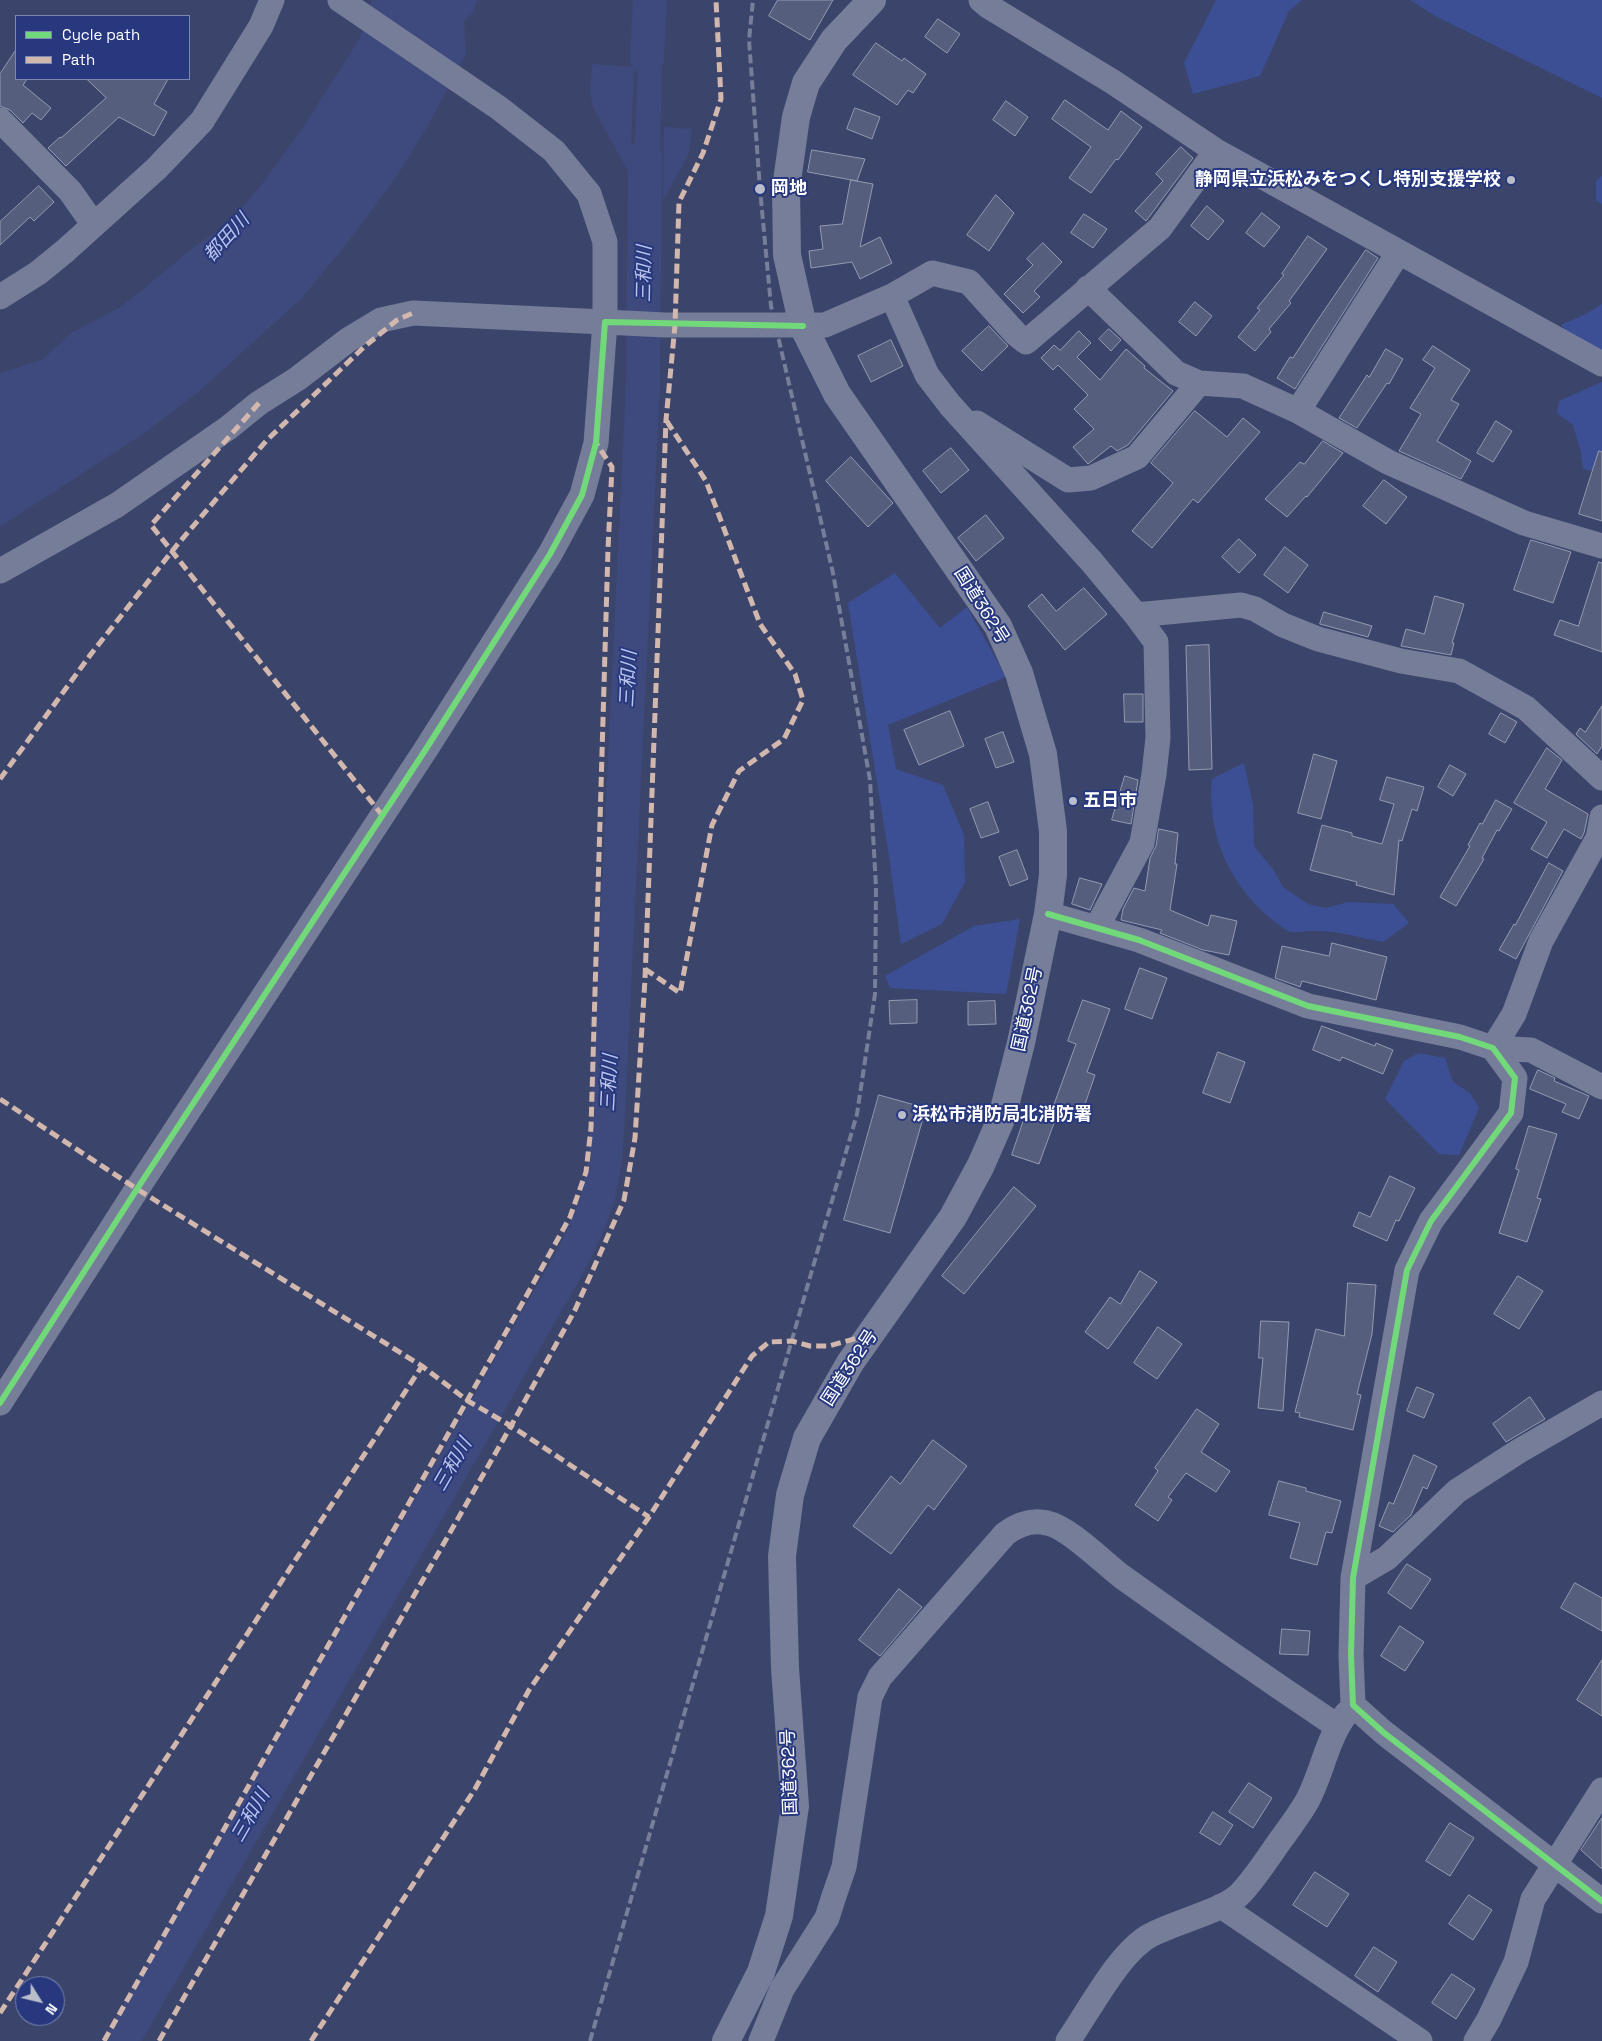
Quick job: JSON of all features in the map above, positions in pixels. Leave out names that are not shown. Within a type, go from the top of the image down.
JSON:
[{"type":"highway","name":"国道362号","points":[[726,2041],[761,1972],[779,1916],[795,1806],[785,1668],[782,1556],[790,1496],[807,1438],[850,1363],[953,1217],[981,1165],[1004,1108],[1021,1043],[1048,914],[1053,875],[1053,831],[1043,754],[1019,674],[998,626],[837,394],[803,326],[787,255],[786,188],[796,117],[806,84],[834,40],[872,0]]},
{"type":"street","points":[[5,287],[38,273],[156,169],[202,121],[261,26],[272,0]]},
{"type":"street","points":[[0,1403],[142,1181],[426,749],[555,545],[582,495],[596,443],[613,322],[605,242],[588,194],[554,151],[499,108],[340,0]]},
{"type":"street","points":[[981,0],[1113,82],[1216,152],[1602,364]]},
{"type":"street","points":[[0,120],[70,191],[94,225]]},
{"type":"street","points":[[0,572],[117,505],[228,428],[259,403],[297,379],[348,340],[381,320],[413,313],[666,325],[825,325],[892,296],[932,273],[969,282],[1016,334],[1026,342],[1160,228],[1216,152]]},
{"type":"street","points":[[1298,411],[1398,253]]},
{"type":"street","points":[[1088,288],[1176,373],[1200,383],[1243,386],[1298,411],[1388,462],[1524,522],[1602,546]]},
{"type":"street","points":[[892,296],[927,375],[950,406],[1090,561],[1136,615],[1156,642],[1158,738],[1142,843],[1097,927]]},
{"type":"street","points":[[950,406],[1068,480],[1091,478],[1137,457],[1200,383]]},
{"type":"street","points":[[1136,615],[1241,605],[1255,609],[1283,625],[1318,639],[1401,661],[1458,672],[1526,708],[1602,778]]},
{"type":"street","points":[[1494,1048],[1514,1014],[1541,941],[1598,838],[1602,817]]},
{"type":"street","points":[[1048,914],[1139,940],[1308,1006],[1460,1037],[1494,1048],[1531,1050],[1602,1087]]},
{"type":"street","points":[[1068,2041],[1120,1962],[1136,1946],[1148,1936],[1221,1906],[1239,1895],[1252,1881],[1306,1803],[1336,1726],[1353,1704],[1351,1655],[1353,1578],[1407,1270],[1431,1221],[1511,1113],[1514,1078],[1494,1048]]},
{"type":"street","points":[[1353,1578],[1387,1558],[1458,1491],[1519,1451],[1602,1403]]},
{"type":"street","points":[[761,2041],[782,1989],[827,1918],[844,1867],[870,1697],[880,1677],[1005,1534],[1018,1524],[1048,1522],[1065,1532],[1215,1644],[1336,1726]]},
{"type":"street","points":[[1353,1704],[1383,1732],[1602,1901]]},
{"type":"street","points":[[1476,2041],[1489,2019],[1516,1962],[1533,1899],[1602,1790]]},
{"type":"street","points":[[1221,1906],[1420,2041]]},
{"type":"shaded area","points":[[1216,0],[1302,0],[1289,11],[1260,76],[1193,94],[1184,63]]},
{"type":"shaded area","points":[[1410,0],[1602,0],[1602,98],[1435,16]]},
{"type":"shaded area","points":[[1602,176],[1602,204],[1596,200],[1596,181]]},
{"type":"shaded area","points":[[1602,304],[1602,356],[1576,344],[1561,325],[1586,314]]},
{"type":"shaded area","points":[[1602,382],[1602,473],[1583,469],[1581,452],[1573,425],[1557,413],[1559,401]]},
{"type":"shaded area","points":[[895,573],[940,628],[967,607],[1006,677],[888,725],[896,769],[943,785],[964,835],[965,882],[942,924],[901,944],[889,856],[848,603]]},
{"type":"shaded area","points":[[1244,763],[1253,805],[1254,846],[1273,869],[1283,887],[1308,904],[1326,908],[1348,902],[1393,904],[1409,923],[1383,942],[1329,932],[1290,932],[1261,910],[1237,882],[1228,866],[1221,850],[1212,815],[1212,779]]},
{"type":"shaded area","points":[[1020,919],[1006,994],[890,988],[885,976],[974,926]]},
{"type":"shaded area","points":[[1419,1053],[1445,1058],[1453,1082],[1470,1093],[1479,1108],[1459,1155],[1439,1154],[1385,1099],[1404,1061]]},
{"type":"water","name":"都田川","points":[[372,0],[477,0],[473,13],[464,21],[466,54],[430,122],[400,171],[356,232],[301,299],[196,394],[146,432],[0,527],[0,373],[42,360],[71,333],[121,307],[197,245],[226,226],[259,188],[300,132],[360,38]]},
{"type":"water","points":[[637,13],[663,14],[659,207],[644,237],[645,201],[633,180],[640,24],[637,22]]},
{"type":"water","points":[[592,64],[634,67],[630,175],[594,109],[590,93]]},
{"type":"water","points":[[664,127],[692,129],[688,156],[663,200]]},
{"type":"building","points":[[778,0],[833,0],[810,40],[769,16]]},
{"type":"building","points":[[938,19],[960,34],[947,53],[925,37]]},
{"type":"building","points":[[876,43],[902,61],[904,58],[926,74],[913,93],[908,90],[897,105],[853,75]]},
{"type":"building","points":[[15,52],[15,80],[26,80],[23,85],[51,108],[41,120],[32,113],[23,123],[10,110],[0,106],[0,74]]},
{"type":"building","points":[[88,80],[167,80],[154,104],[167,112],[154,136],[119,117],[66,166],[48,148],[106,98]]},
{"type":"building","points":[[1065,100],[1108,130],[1121,111],[1142,127],[1091,193],[1069,178],[1091,147],[1052,119]]},
{"type":"building","points":[[1006,101],[1028,117],[1015,136],[993,120]]},
{"type":"building","points":[[855,108],[880,117],[872,139],[847,129]]},
{"type":"building","points":[[1181,147],[1193,158],[1146,221],[1135,211],[1163,181],[1156,174]]},
{"type":"building","points":[[812,150],[865,159],[857,181],[808,172]]},
{"type":"building","points":[[851,180],[873,184],[860,247],[880,237],[892,263],[860,279],[852,262],[811,268],[809,251],[823,249],[820,226],[842,224]]},
{"type":"building","points":[[39,186],[54,202],[34,221],[30,217],[0,245],[0,222]]},
{"type":"building","points":[[996,195],[1014,213],[989,251],[967,235]]},
{"type":"building","points":[[1207,206],[1224,221],[1208,240],[1191,226]]},
{"type":"building","points":[[1262,213],[1280,227],[1264,247],[1246,233]]},
{"type":"building","points":[[1084,214],[1107,229],[1093,248],[1071,233]]},
{"type":"building","points":[[1308,236],[1327,249],[1289,301],[1291,303],[1269,329],[1271,332],[1255,351],[1238,337],[1260,310],[1257,308],[1284,275],[1282,274]]},
{"type":"building","points":[[1043,243],[1062,262],[1034,291],[1040,297],[1023,313],[1004,294],[1033,265],[1027,259]]},
{"type":"building","points":[[1366,250],[1378,258],[1295,389],[1277,378],[1290,357],[1293,358]]},
{"type":"building","points":[[1195,302],[1212,316],[1196,336],[1179,322]]},
{"type":"building","points":[[989,326],[1008,346],[982,371],[962,351]]},
{"type":"building","points":[[1109,329],[1121,340],[1111,351],[1099,339]]},
{"type":"building","points":[[1079,331],[1091,343],[1077,357],[1100,380],[1126,349],[1145,366],[1144,368],[1173,391],[1128,445],[1117,451],[1111,446],[1088,464],[1073,447],[1094,429],[1074,409],[1088,395],[1058,365],[1053,370],[1041,358],[1054,345],[1060,350]]},
{"type":"building","points":[[891,340],[903,366],[871,382],[858,356]]},
{"type":"building","points":[[1433,346],[1470,370],[1451,400],[1459,404],[1437,441],[1471,461],[1461,479],[1399,451],[1421,414],[1410,408],[1435,368],[1423,360]]},
{"type":"building","points":[[1386,349],[1403,359],[1389,384],[1387,383],[1357,428],[1339,418],[1367,375],[1369,377]]},
{"type":"building","points":[[1195,411],[1227,437],[1243,418],[1260,432],[1198,503],[1193,499],[1152,548],[1132,531],[1173,483],[1151,463]]},
{"type":"building","points":[[1496,421],[1512,431],[1493,462],[1477,453]]},
{"type":"building","points":[[1323,441],[1343,453],[1307,497],[1287,517],[1265,499],[1300,462],[1304,464]]},
{"type":"building","points":[[951,448],[969,470],[941,493],[923,471]]},
{"type":"building","points":[[1599,451],[1602,452],[1602,521],[1579,514]]},
{"type":"building","points":[[851,457],[893,503],[868,527],[826,481]]},
{"type":"building","points":[[1384,480],[1407,497],[1386,524],[1363,506]]},
{"type":"building","points":[[986,515],[1004,538],[976,561],[958,538]]},
{"type":"building","points":[[1239,539],[1256,555],[1239,573],[1222,557]]},
{"type":"building","points":[[1531,540],[1571,552],[1553,603],[1514,590]]},
{"type":"building","points":[[1285,547],[1308,565],[1288,593],[1264,575]]},
{"type":"building","points":[[1599,562],[1602,563],[1602,652],[1554,635],[1560,620],[1578,626]]},
{"type":"building","points":[[1084,588],[1107,614],[1065,650],[1028,606],[1042,594],[1056,611]]},
{"type":"building","points":[[1435,596],[1464,604],[1452,643],[1454,643],[1451,655],[1401,646],[1406,629],[1424,634]]},
{"type":"building","points":[[1324,612],[1372,626],[1368,637],[1320,624]]},
{"type":"building","points":[[1209,645],[1212,769],[1189,770],[1186,646]]},
{"type":"building","points":[[1124,694],[1143,694],[1143,722],[1125,722]]},
{"type":"building","points":[[1602,706],[1602,746],[1597,754],[1576,734],[1580,728],[1585,732]]},
{"type":"building","points":[[950,711],[964,746],[919,765],[904,730]]},
{"type":"building","points":[[1501,713],[1517,722],[1505,743],[1489,734]]},
{"type":"building","points":[[1003,732],[1014,762],[996,768],[985,739]]},
{"type":"building","points":[[1547,748],[1562,760],[1545,789],[1588,814],[1581,839],[1564,829],[1547,858],[1531,849],[1547,822],[1514,803]]},
{"type":"building","points":[[1314,754],[1337,761],[1321,819],[1298,813]]},
{"type":"building","points":[[1450,765],[1466,774],[1453,796],[1438,787]]},
{"type":"building","points":[[1125,776],[1138,780],[1131,824],[1112,820]]},
{"type":"building","points":[[1387,777],[1424,787],[1417,811],[1412,809],[1402,841],[1399,840],[1394,895],[1356,885],[1357,882],[1310,870],[1322,825],[1382,844],[1394,804],[1380,800]]},
{"type":"building","points":[[1496,800],[1512,809],[1499,831],[1497,830],[1482,858],[1484,859],[1456,906],[1440,897],[1470,846],[1468,845],[1480,823],[1482,824]]},
{"type":"building","points":[[988,802],[999,832],[981,838],[970,809]]},
{"type":"building","points":[[1159,829],[1178,833],[1175,864],[1177,864],[1170,910],[1208,926],[1211,915],[1237,921],[1229,955],[1203,950],[1160,933],[1162,930],[1121,920],[1123,909],[1134,888],[1145,891],[1150,858],[1156,846]]},
{"type":"building","points":[[1017,850],[1028,879],[1010,886],[999,857]]},
{"type":"building","points":[[1549,863],[1563,871],[1516,959],[1499,950]]},
{"type":"building","points":[[1080,878],[1102,884],[1090,910],[1072,904]]},
{"type":"building","points":[[1332,943],[1387,957],[1376,1000],[1302,981],[1300,987],[1275,978],[1282,946],[1329,956]]},
{"type":"building","points":[[1140,968],[1167,978],[1152,1019],[1125,1009]]},
{"type":"building","points":[[917,1000],[917,1023],[890,1024],[889,1001]]},
{"type":"building","points":[[1083,1000],[1110,1009],[1087,1072],[1095,1075],[1081,1116],[1053,1107],[1076,1044],[1068,1041]]},
{"type":"building","points":[[995,1001],[996,1024],[968,1025],[968,1002]]},
{"type":"building","points":[[1322,1026],[1375,1046],[1376,1043],[1393,1050],[1383,1074],[1342,1057],[1340,1061],[1313,1050]]},
{"type":"building","points":[[1218,1052],[1245,1062],[1230,1103],[1203,1093]]},
{"type":"building","points":[[1538,1070],[1555,1078],[1554,1081],[1589,1096],[1579,1119],[1562,1112],[1566,1104],[1530,1089]]},
{"type":"building","points":[[879,1095],[926,1108],[890,1233],[844,1220]]},
{"type":"building","points":[[1026,1114],[1054,1123],[1039,1164],[1012,1155]]},
{"type":"building","points":[[1529,1126],[1557,1134],[1537,1198],[1541,1199],[1527,1242],[1499,1233],[1519,1170],[1516,1169]]},
{"type":"building","points":[[1390,1176],[1415,1188],[1399,1221],[1396,1220],[1387,1241],[1353,1226],[1359,1212],[1370,1217]]},
{"type":"building","points":[[1014,1187],[1036,1206],[964,1294],[942,1276]]},
{"type":"building","points":[[1140,1271],[1157,1282],[1108,1349],[1085,1332],[1110,1297],[1120,1304]]},
{"type":"building","points":[[1518,1276],[1543,1291],[1519,1329],[1494,1314]]},
{"type":"building","points":[[1348,1283],[1376,1285],[1372,1334],[1357,1394],[1361,1395],[1353,1430],[1299,1417],[1300,1413],[1295,1412],[1316,1329],[1344,1336]]},
{"type":"building","points":[[1261,1321],[1289,1322],[1283,1411],[1258,1408],[1263,1358],[1259,1358]]},
{"type":"building","points":[[1158,1327],[1182,1344],[1157,1379],[1134,1363]]},
{"type":"building","points":[[1417,1387],[1434,1394],[1424,1418],[1407,1411]]},
{"type":"building","points":[[1530,1397],[1545,1419],[1506,1442],[1493,1424]]},
{"type":"building","points":[[1197,1409],[1219,1424],[1201,1452],[1230,1471],[1216,1492],[1186,1473],[1168,1497],[1172,1500],[1158,1521],[1135,1505],[1158,1471],[1155,1468]]},
{"type":"building","points":[[933,1440],[967,1466],[934,1510],[928,1505],[891,1554],[853,1526],[891,1476],[900,1484]]},
{"type":"building","points":[[1414,1455],[1437,1466],[1427,1489],[1423,1487],[1411,1515],[1393,1532],[1379,1526],[1389,1502],[1393,1504]]},
{"type":"building","points":[[1279,1481],[1306,1488],[1306,1491],[1341,1501],[1332,1533],[1326,1532],[1317,1565],[1290,1558],[1300,1523],[1269,1515]]},
{"type":"building","points":[[1407,1564],[1431,1579],[1411,1609],[1388,1593]]},
{"type":"building","points":[[1575,1583],[1602,1598],[1602,1631],[1561,1608]]},
{"type":"building","points":[[899,1589],[922,1607],[880,1656],[859,1640]]},
{"type":"building","points":[[1400,1626],[1424,1642],[1405,1671],[1381,1656]]},
{"type":"building","points":[[1282,1629],[1310,1631],[1308,1655],[1280,1654]]},
{"type":"building","points":[[1602,1660],[1602,1716],[1577,1700]]},
{"type":"building","points":[[1249,1783],[1272,1798],[1253,1828],[1229,1812]]},
{"type":"building","points":[[1213,1812],[1233,1825],[1220,1845],[1200,1833]]},
{"type":"building","points":[[1602,1818],[1602,1869],[1581,1850]]},
{"type":"building","points":[[1450,1823],[1474,1838],[1450,1876],[1426,1861]]},
{"type":"building","points":[[1315,1872],[1349,1894],[1327,1927],[1293,1905]]},
{"type":"building","points":[[1469,1895],[1492,1910],[1473,1940],[1449,1924]]},
{"type":"building","points":[[1374,1947],[1397,1962],[1378,1992],[1355,1976]]},
{"type":"building","points":[[1452,1974],[1475,1989],[1456,2019],[1432,2003]]},
{"type":"waterway","name":"三和川","points":[[647,58],[650,0]]},
{"type":"waterway","name":"三和川","points":[[122,2041],[562,1277],[588,1224],[599,1192],[606,1150],[608,1121],[643,385],[645,156]]},
{"type":"railway","points":[[590,2041],[857,1114],[875,994],[876,887],[870,780],[833,573],[771,306],[749,40],[753,0]]},
{"type":"marked path","points":[[159,2041],[511,1426],[575,1310],[624,1200],[635,1138],[645,979],[666,420],[675,325],[679,202],[703,153],[721,99],[716,0]]},
{"type":"marked path","points":[[0,779],[91,654],[177,545],[266,441],[364,347],[397,320],[413,313]]},
{"type":"marked path","points":[[259,403],[151,525],[382,815]]},
{"type":"marked path","points":[[645,969],[680,993],[712,825],[739,771],[784,739],[803,700],[795,674],[760,624],[706,481],[666,420]]},
{"type":"marked path","points":[[104,2041],[523,1302],[570,1217],[586,1172],[591,1128],[612,467],[596,443]]},
{"type":"marked path","points":[[0,1099],[137,1189],[422,1366],[468,1401],[511,1426],[649,1517]]},
{"type":"marked path","points":[[311,2041],[475,1789],[529,1690],[649,1517],[752,1356],[769,1342],[792,1341],[810,1346],[829,1346],[871,1334]]},
{"type":"marked path","points":[[0,2013],[422,1366]]},
{"type":"cycle path","points":[[0,1403],[137,1189],[426,749],[550,554],[582,495],[596,443],[605,322],[803,326]]},
{"type":"cycle path","points":[[1048,914],[1139,940],[1308,1006],[1460,1037],[1493,1048],[1515,1078],[1511,1113],[1431,1221],[1407,1270],[1353,1578],[1351,1655],[1353,1705],[1383,1732],[1602,1901]]},
{"type":"place","name":"静岡県立浜松みをつくし特別支援学校","points":[[1511,180]]},
{"type":"place","name":"岡地","points":[[760,189]]},
{"type":"place","name":"五日市","points":[[1073,801]]},
{"type":"place","name":"浜松市消防局北消防署","points":[[902,1115]]}]
